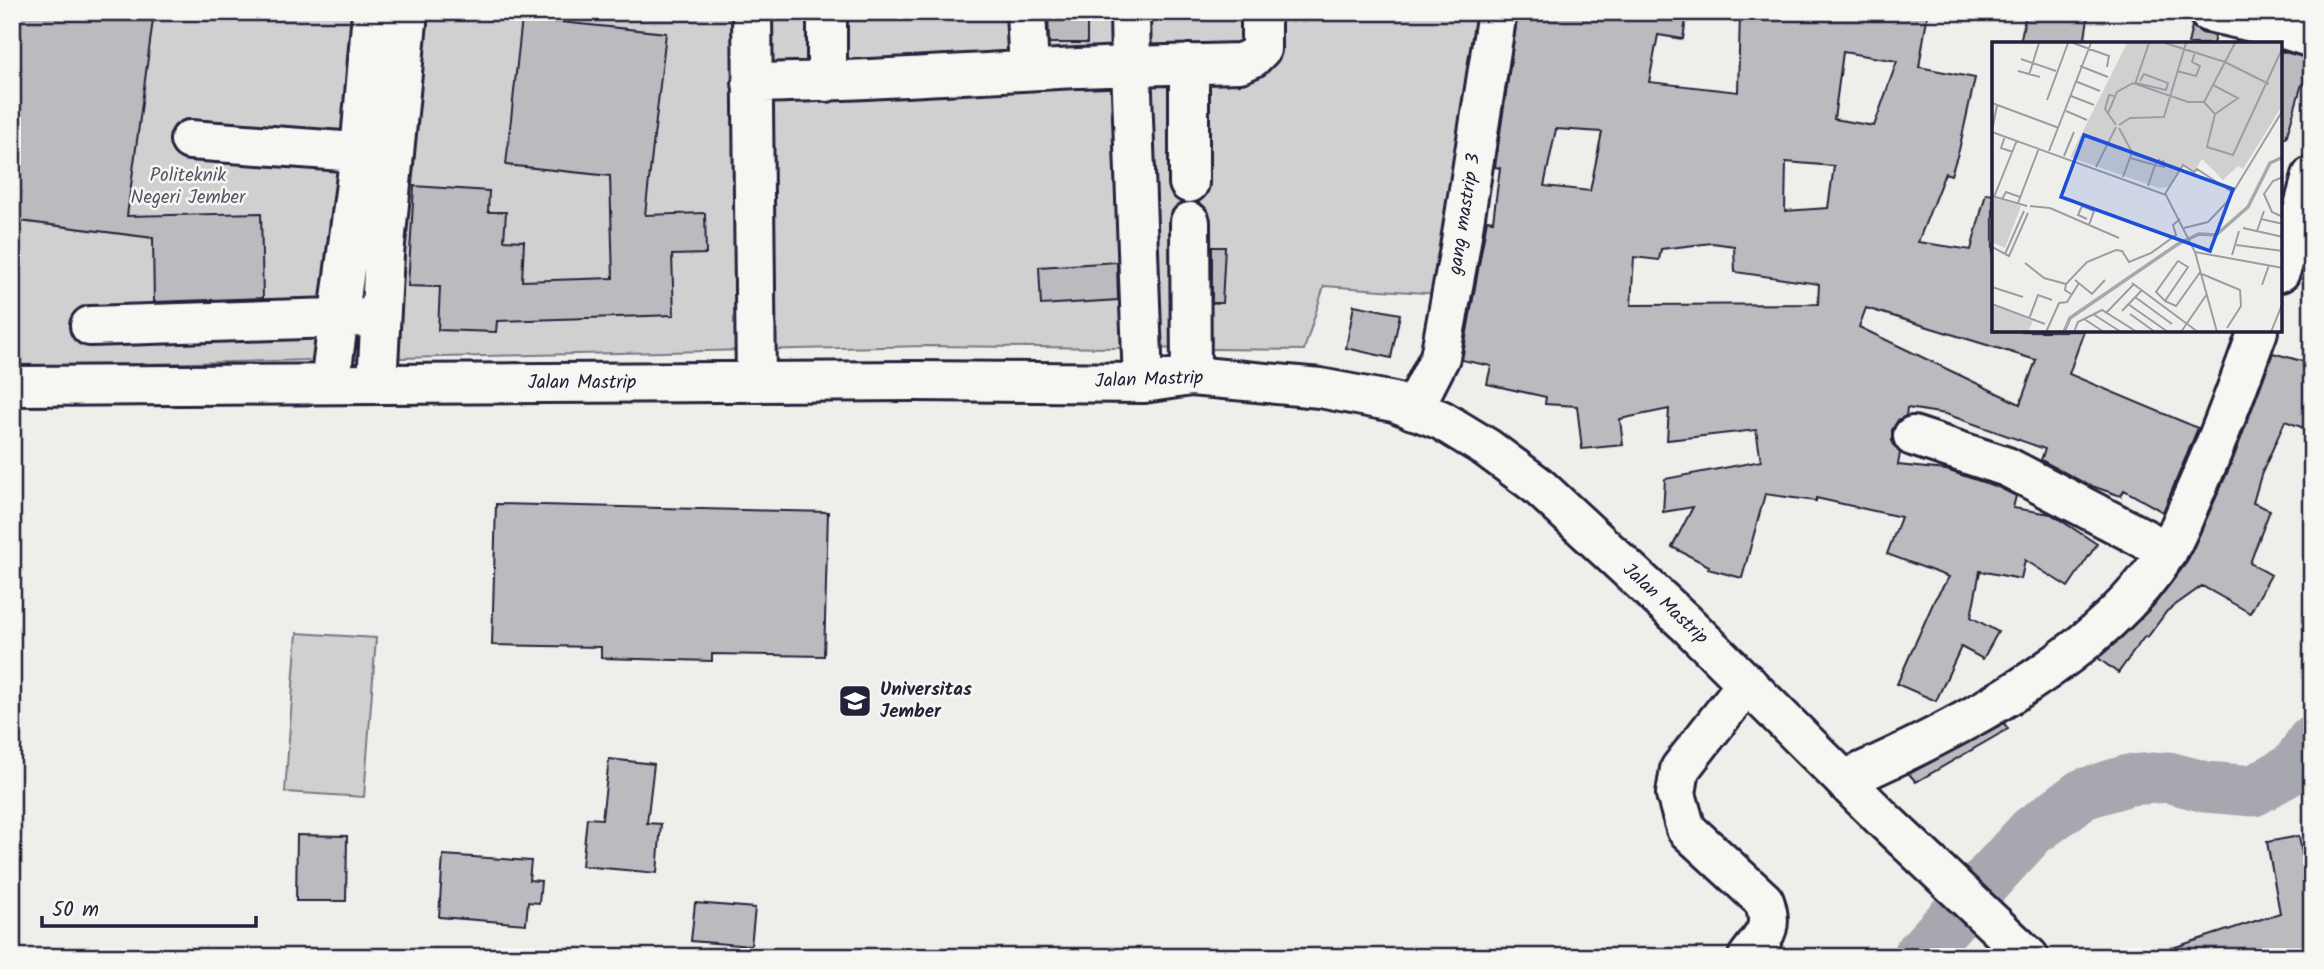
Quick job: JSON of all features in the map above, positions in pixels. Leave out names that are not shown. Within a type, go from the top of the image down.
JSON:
[{"type":"main road","points":[[372,12],[377,154],[377,384]]},
{"type":"main road","points":[[330,384],[338,316],[408,12]]},
{"type":"main road","points":[[752,12],[756,382]]},
{"type":"main road","points":[[827,12],[827,82]]},
{"type":"main road","points":[[1026,12],[1029,69]]},
{"type":"main road","points":[[1130,12],[1143,383]]},
{"type":"main road","points":[[752,83],[827,82],[1029,69],[1240,63],[1252,58],[1261,49],[1261,12]]},
{"type":"main road","name":"gang mastrip 3","points":[[1413,410],[1440,357],[1497,12]]},
{"type":"main road","points":[[2208,12],[2312,38]]},
{"type":"main road","points":[[1189,64],[1189,183]]},
{"type":"main road","points":[[190,140],[377,154]]},
{"type":"main road","points":[[2282,267],[2304,210],[2312,176]]},
{"type":"main road","points":[[1189,222],[1191,376]]},
{"type":"main road","points":[[90,326],[338,316],[379,317]]},
{"type":"main road","points":[[1844,780],[1964,722],[2062,658],[2095,633],[2144,585],[2168,551],[2204,472],[2258,332]]},
{"type":"main road","name":"Jalan Mastrip","points":[[12,386],[1143,383],[1191,376],[1320,388],[1394,402],[1441,420],[1487,448],[1537,485],[1686,623],[1736,696],[1844,780],[2029,957]]},
{"type":"main road","points":[[1913,436],[2007,467],[2168,551]]},
{"type":"main road","points":[[1736,696],[1680,769],[1676,794],[1686,829],[1764,901],[1769,915],[1769,927],[1748,957]]},
{"type":"green space","name":"Politeknik Negeri Jember","points":[[12,12],[1490,12],[1439,294],[1324,286],[1304,350],[926,346],[12,367]]},
{"type":"green space","points":[[297,633],[376,638],[364,797],[285,792]]},
{"type":"building","points":[[12,12],[154,12],[127,216],[261,213],[263,298],[154,302],[153,238],[12,220]]},
{"type":"building","points":[[1048,12],[1087,12],[1087,43],[1049,43]]},
{"type":"building","points":[[1518,12],[1687,12],[1683,39],[1658,35],[1649,82],[1738,92],[1740,12],[1928,12],[1919,67],[1975,78],[1951,175],[1945,173],[1918,242],[1971,250],[1986,193],[1992,194],[1992,332],[2084,332],[2069,374],[2198,428],[2163,512],[2124,490],[2121,496],[2086,484],[2041,460],[2045,449],[1946,414],[1907,408],[1906,416],[1898,420],[1892,430],[1892,441],[1900,453],[1898,465],[1946,470],[1998,487],[2016,496],[2013,508],[2051,514],[2097,544],[2068,587],[2025,560],[2021,579],[1980,571],[1971,617],[1998,632],[1983,659],[1961,647],[1936,701],[1897,684],[1935,599],[1949,577],[1887,554],[1901,517],[1816,498],[1816,501],[1765,494],[1742,578],[1708,569],[1709,566],[1672,547],[1693,507],[1663,512],[1665,479],[1761,461],[1756,430],[1667,440],[1669,409],[1620,419],[1623,445],[1582,449],[1577,406],[1545,404],[1546,397],[1487,384],[1491,366],[1462,360],[1487,220],[1493,221],[1500,168],[1495,167]],"holes":[[[1843,52],[1897,61],[1874,126],[1834,119]],[[1556,129],[1602,132],[1590,191],[1544,186]],[[1786,162],[1834,166],[1828,208],[1785,211]],[[1712,243],[1734,246],[1735,272],[1819,284],[1818,304],[1631,305],[1634,257],[1659,260],[1661,249]],[[1866,308],[2036,360],[2020,404],[1859,327]]]},
{"type":"building","points":[[2026,12],[2089,12],[2084,42],[2020,42]]},
{"type":"building","points":[[522,18],[666,33],[645,215],[705,213],[706,254],[672,255],[674,315],[497,321],[496,332],[438,330],[440,287],[408,286],[414,186],[489,191],[488,212],[506,212],[504,240],[524,241],[522,281],[613,278],[610,176],[506,165]]},
{"type":"building","points":[[2192,26],[2202,33],[2215,36],[2214,42],[2188,42]]},
{"type":"building","points":[[2282,52],[2312,59],[2312,86],[2302,84],[2286,138],[2282,138]]},
{"type":"building","points":[[1212,247],[1225,247],[1222,303],[1212,303]]},
{"type":"building","points":[[1117,262],[1118,300],[1041,305],[1039,267]]},
{"type":"building","points":[[1354,305],[1400,314],[1391,358],[1346,348]]},
{"type":"building","points":[[2273,353],[2312,364],[2312,431],[2285,421],[2261,475],[2253,503],[2270,510],[2250,563],[2271,575],[2250,613],[2202,586],[2167,611],[2118,673],[2098,658],[2154,605],[2187,562],[2232,462]]},
{"type":"building","points":[[496,504],[828,512],[824,656],[712,654],[712,661],[601,658],[601,647],[492,645]]},
{"type":"building","points":[[2004,723],[2008,729],[1916,782],[1909,774]]},
{"type":"building","points":[[609,759],[654,764],[647,823],[661,824],[657,873],[582,866],[587,818],[602,819]]},
{"type":"building","points":[[297,835],[347,836],[346,901],[296,901]]},
{"type":"building","points":[[2299,836],[2306,876],[2312,875],[2312,944],[2283,957],[2160,957],[2160,952],[2280,913],[2267,842]]},
{"type":"building","points":[[443,855],[531,861],[529,880],[541,881],[539,903],[528,902],[526,924],[439,917]]},
{"type":"building","points":[[695,903],[755,908],[751,946],[691,941]]},
{"type":"waterway","points":[[1917,957],[2032,831],[2083,794],[2129,780],[2168,777],[2206,787],[2253,791],[2295,767],[2312,741]]},
{"type":"place","name":"Universitas Jember","points":[[855,701]]}]
